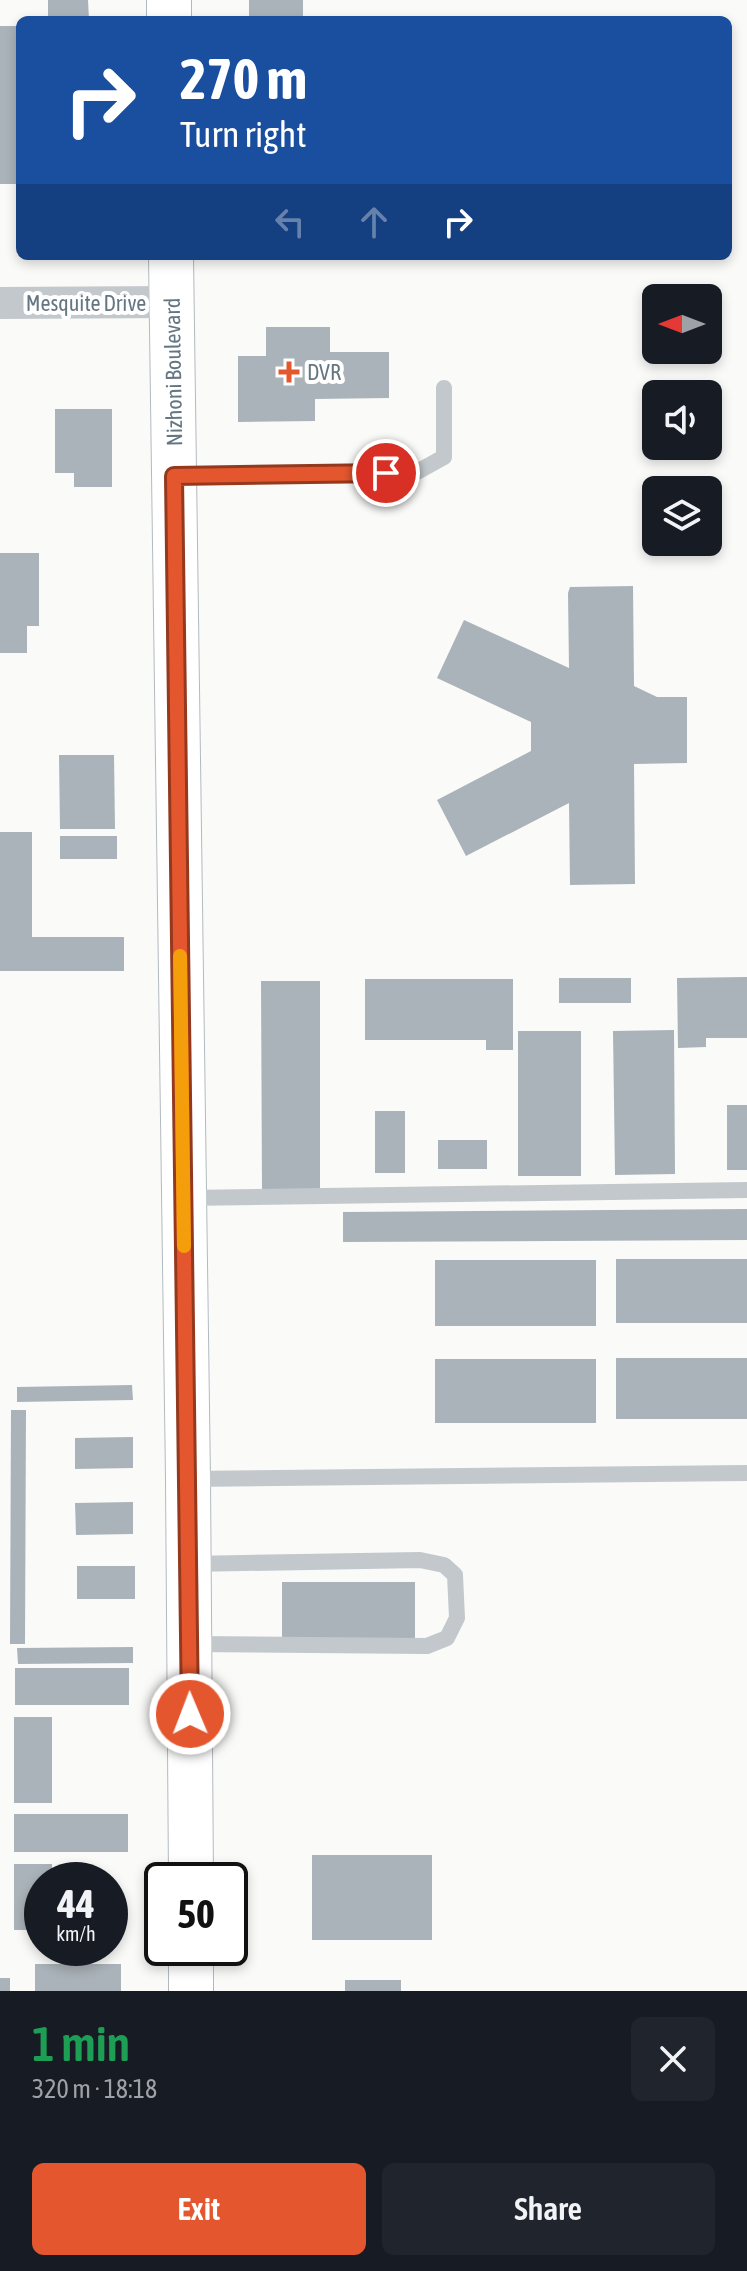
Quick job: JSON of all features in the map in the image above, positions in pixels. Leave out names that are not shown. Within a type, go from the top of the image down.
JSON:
[{"type":"main road","name":"Nizhoni Boulevard","points":[[171,260],[191,1862]]},
{"type":"main road","points":[[191,1966],[191,1991]]},
{"type":"street","name":"Mesquite Drive","points":[[0,303],[172,302]]},
{"type":"lane","points":[[174,476],[417,472],[444,457],[444,388]]},
{"type":"lane","points":[[183,1198],[747,1190]]},
{"type":"lane","points":[[188,1479],[747,1473]]},
{"type":"lane","points":[[188,1564],[420,1560],[444,1565],[455,1575],[457,1618],[447,1638],[427,1646],[189,1644]]},
{"type":"building","points":[[48,0],[88,0],[89,16],[48,16]]},
{"type":"building","points":[[249,0],[303,0],[303,16],[249,16]]},
{"type":"building","points":[[0,26],[16,26],[16,184],[0,184]]},
{"type":"building","points":[[266,327],[330,327],[330,352],[389,352],[389,398],[315,399],[315,421],[238,422],[238,356],[266,356]]},
{"type":"building","points":[[55,409],[112,409],[112,487],[74,487],[74,473],[55,473]]},
{"type":"building","points":[[0,553],[39,553],[39,626],[27,626],[27,653],[0,653]]},
{"type":"building","points":[[633,586],[634,686],[657,697],[687,697],[687,763],[634,764],[635,884],[570,885],[569,803],[466,856],[437,800],[531,751],[531,722],[437,678],[464,620],[569,668],[570,587]]},
{"type":"building","points":[[59,755],[114,755],[115,829],[60,829]]},
{"type":"building","points":[[0,832],[32,832],[32,937],[124,937],[124,971],[0,971]]},
{"type":"building","points":[[60,836],[117,836],[117,859],[60,859]]},
{"type":"building","points":[[747,977],[747,1038],[706,1038],[706,1047],[678,1048],[677,978]]},
{"type":"building","points":[[559,978],[631,978],[631,1003],[559,1003]]},
{"type":"building","points":[[365,979],[513,979],[513,1050],[486,1050],[486,1040],[365,1040]]},
{"type":"building","points":[[261,981],[320,981],[320,1191],[262,1191]]},
{"type":"building","points":[[674,1030],[675,1174],[615,1175],[613,1031]]},
{"type":"building","points":[[518,1031],[581,1031],[581,1176],[518,1176]]},
{"type":"building","points":[[727,1105],[747,1105],[747,1170],[727,1170]]},
{"type":"building","points":[[375,1111],[405,1111],[405,1173],[375,1173]]},
{"type":"building","points":[[438,1140],[487,1140],[487,1169],[438,1169]]},
{"type":"building","points":[[747,1209],[747,1240],[343,1242],[343,1212]]},
{"type":"building","points":[[616,1259],[747,1259],[747,1323],[616,1323]]},
{"type":"building","points":[[435,1260],[596,1260],[596,1326],[435,1326]]},
{"type":"building","points":[[616,1358],[747,1358],[747,1419],[616,1419]]},
{"type":"building","points":[[435,1359],[596,1359],[596,1423],[435,1423]]},
{"type":"building","points":[[132,1385],[133,1400],[17,1402],[17,1387]]},
{"type":"building","points":[[11,1410],[26,1410],[25,1644],[10,1644]]},
{"type":"building","points":[[133,1437],[133,1468],[75,1469],[75,1438]]},
{"type":"building","points":[[133,1502],[133,1534],[76,1535],[75,1503]]},
{"type":"building","points":[[77,1566],[135,1566],[135,1599],[77,1599]]},
{"type":"building","points":[[282,1582],[415,1582],[415,1639],[282,1639]]},
{"type":"building","points":[[133,1647],[133,1663],[18,1664],[17,1648]]},
{"type":"building","points":[[15,1668],[129,1668],[129,1705],[15,1705]]},
{"type":"building","points":[[14,1717],[52,1717],[52,1803],[14,1803]]},
{"type":"building","points":[[14,1814],[128,1814],[128,1852],[14,1852]]},
{"type":"building","points":[[312,1855],[432,1855],[432,1940],[312,1940]]},
{"type":"building","points":[[14,1864],[24,1864],[24,1930],[14,1930]]},
{"type":"building","points":[[35,1966],[121,1966],[121,1991],[35,1991]]},
{"type":"building","points":[[0,1978],[10,1978],[10,1991],[0,1991]]},
{"type":"building","points":[[345,1980],[401,1980],[401,1991],[345,1991]]},
{"type":"slow traffic","points":[[180,956],[184,1246]]},
{"type":"place","name":"DVR","points":[[289,372]]},
{"type":"route","points":[[190,1714],[174,476],[386,473]]}]
